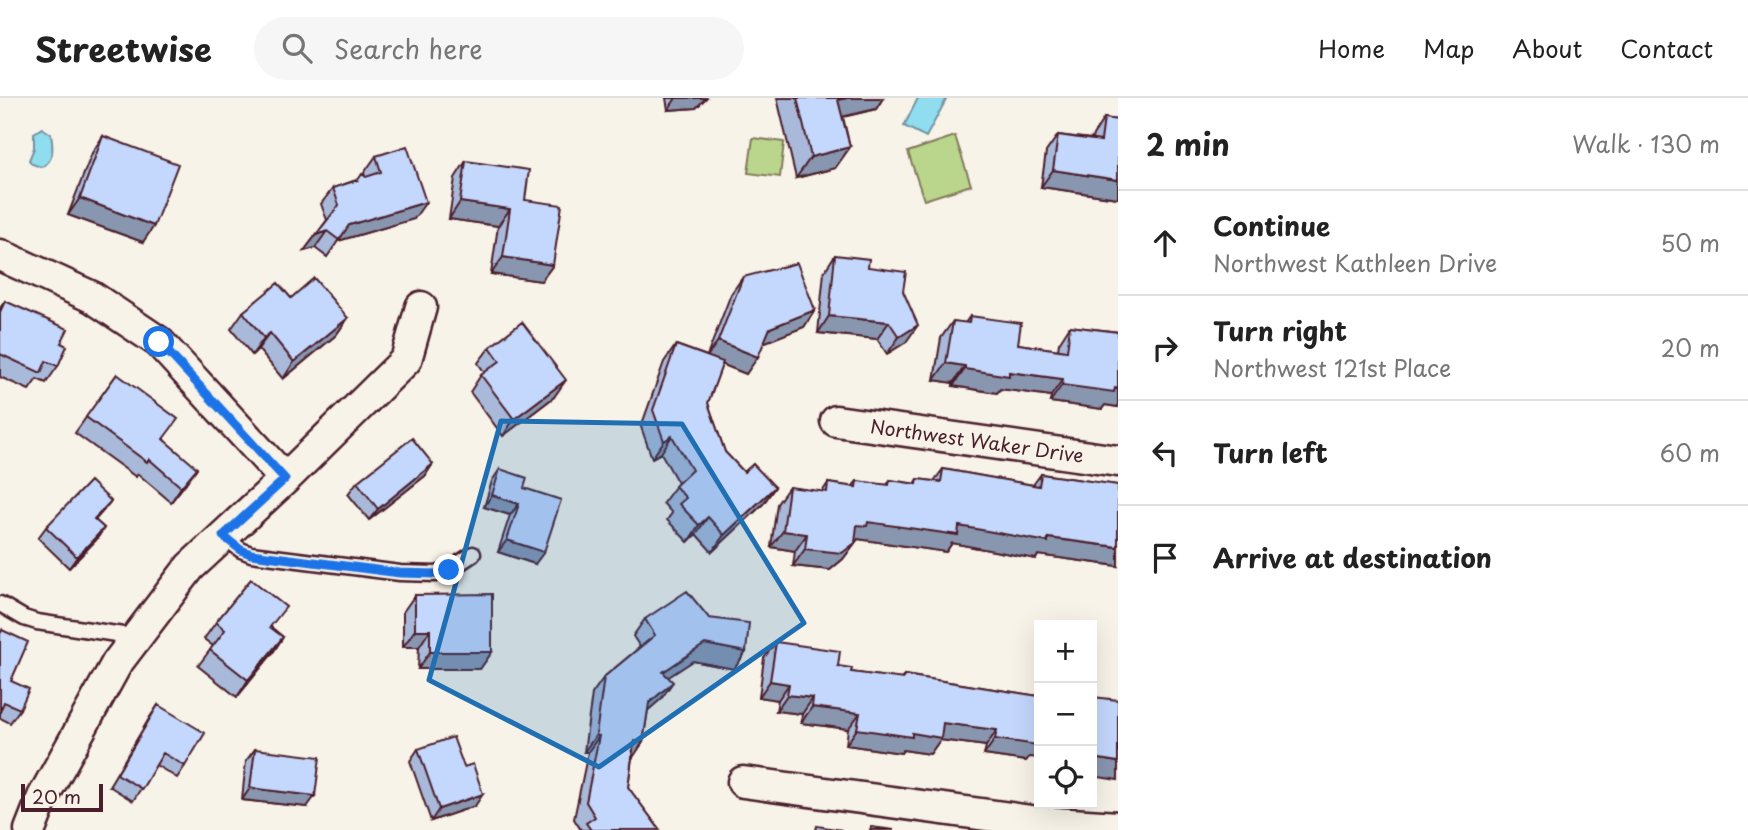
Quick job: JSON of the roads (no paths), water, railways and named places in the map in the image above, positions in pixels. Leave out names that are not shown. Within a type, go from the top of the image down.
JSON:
[{"type":"street","points":[[0,255],[92,297],[159,342],[285,479]]},
{"type":"street","points":[[30,830],[43,797],[117,663],[136,637],[190,567],[285,479],[405,360],[421,307]]},
{"type":"street","name":"Northwest Waker Drive","points":[[836,421],[1118,461]]},
{"type":"street","points":[[743,782],[1039,822],[1118,827]]},
{"type":"lane","points":[[223,536],[251,554],[400,573],[436,574],[449,570],[473,554]]},
{"type":"lane","points":[[0,604],[37,622],[136,637]]},
{"type":"water","points":[[918,98],[947,98],[926,137],[904,126]]},
{"type":"water","points":[[42,128],[51,134],[52,148],[51,158],[41,167],[29,160],[34,148],[34,133]]}]
